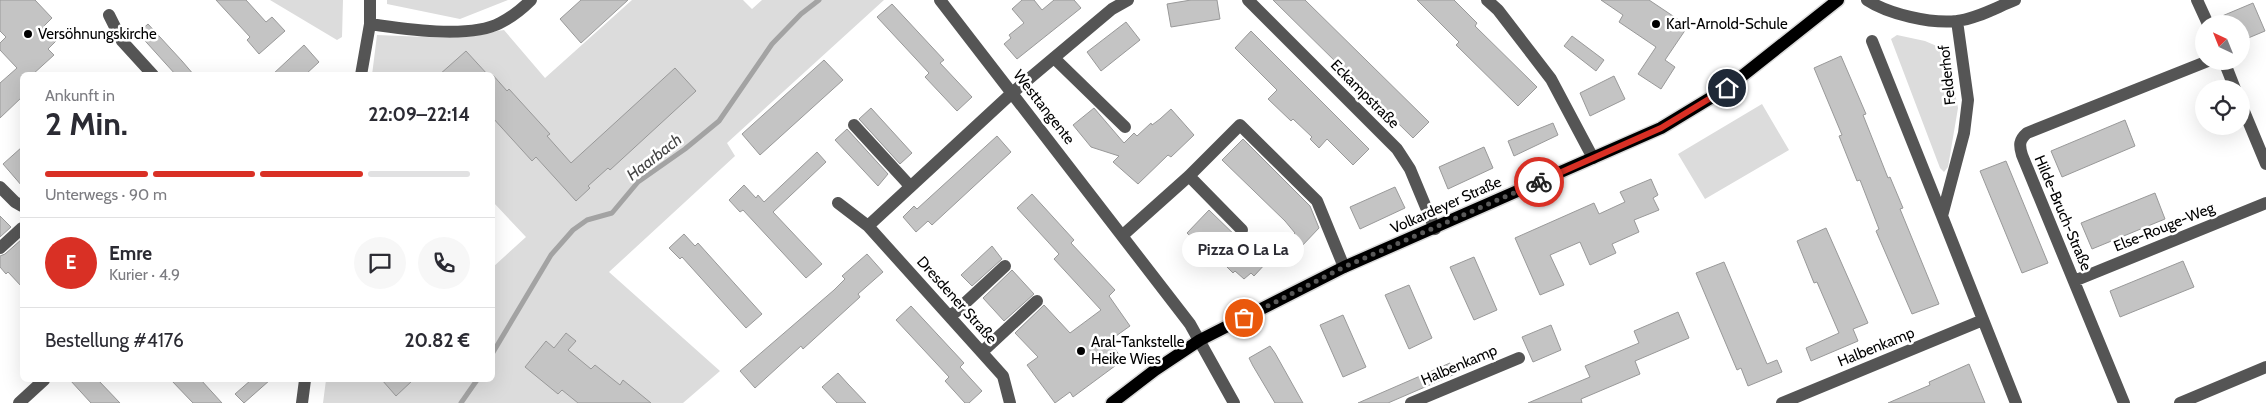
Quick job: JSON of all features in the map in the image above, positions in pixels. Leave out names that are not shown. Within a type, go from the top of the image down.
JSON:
[{"type":"main road","name":"Volkardeyer Straße","points":[[1112,403],[1155,370],[1200,340],[1344,267],[1661,128],[1698,107],[1764,60],[1838,0]]},
{"type":"street","points":[[362,72],[370,24],[370,0]]},
{"type":"street","points":[[370,24],[403,29],[472,31],[499,24],[531,0]]},
{"type":"street","name":"Westtangente","points":[[940,0],[1122,235],[1200,340],[1234,403]]},
{"type":"street","points":[[868,226],[1012,93],[1112,9],[1128,0]]},
{"type":"street","name":"Eckampstraße","points":[[1248,0],[1397,149],[1410,169],[1435,228]]},
{"type":"street","points":[[1488,0],[1498,10],[1551,79],[1593,158]]},
{"type":"street","points":[[1867,0],[1880,8],[1936,21],[1957,21],[2015,0]]},
{"type":"street","points":[[2197,0],[2204,15]]},
{"type":"street","points":[[109,15],[122,42],[150,72]]},
{"type":"street","name":"Felderhof","points":[[1942,216],[1964,132],[1968,100],[1957,21]]},
{"type":"street","points":[[1872,41],[2016,403]]},
{"type":"street","points":[[1054,58],[1125,127]]},
{"type":"street","name":"Hilde-Bruch-Straße","points":[[2124,403],[2022,155],[2019,147],[2020,139],[2026,133],[2195,66]]},
{"type":"street","points":[[1122,235],[1189,176],[1240,125],[1317,201],[1344,267]]},
{"type":"street","points":[[854,126],[910,186]]},
{"type":"street","points":[[2250,126],[2266,164]]},
{"type":"street","points":[[1189,176],[1242,230]]},
{"type":"street","points":[[0,186],[20,205]]},
{"type":"street","name":"Dresdener Straße","points":[[838,203],[868,226],[1003,376],[1010,403]]},
{"type":"street","name":"Else-Rouge-Weg","points":[[2074,281],[2266,203]]},
{"type":"street","points":[[0,248],[20,230]]},
{"type":"street","points":[[950,317],[1005,266]]},
{"type":"street","points":[[982,352],[1037,301]]},
{"type":"street","name":"Halbenkamp","points":[[1782,403],[1983,320]]},
{"type":"street","name":"Halbenkamp","points":[[1411,403],[1519,358]]},
{"type":"street","points":[[2180,403],[2266,367]]},
{"type":"street","points":[[19,403],[42,382]]},
{"type":"street","points":[[302,403],[305,382]]},
{"type":"shaded area","points":[[270,0],[343,0],[342,37],[337,40]]},
{"type":"shaded area","points":[[387,0],[508,0],[460,19],[387,4]]},
{"type":"shaded area","points":[[632,0],[743,0],[752,9],[762,0],[884,0],[727,143],[735,156],[609,272],[720,371],[683,403],[323,403],[326,382],[495,382],[495,265],[526,237],[495,204],[495,72],[372,72],[377,35],[451,38],[504,30],[545,78]]},
{"type":"shaded area","points":[[1897,35],[1925,41],[1939,47],[1948,58],[1958,108],[1948,167],[1944,172],[1940,168],[1891,39]]},
{"type":"shaded area","points":[[1762,104],[1789,150],[1705,199],[1678,154]]},
{"type":"building","name":"Versöhnungskirche","points":[[0,0],[35,0],[52,18],[44,26],[57,40],[48,49],[54,55],[35,72],[20,72],[20,99],[0,118],[0,83],[17,68],[0,50],[0,43],[6,37],[0,31]]},
{"type":"building","points":[[216,0],[246,0],[266,22],[272,17],[285,31],[259,54],[247,40],[250,37]]},
{"type":"building","points":[[581,0],[628,0],[581,43],[560,19]]},
{"type":"building","points":[[1022,0],[1034,0],[1042,10],[1054,0],[1074,0],[1081,8],[1017,59],[1004,44],[1011,38],[1009,35],[1024,23],[1012,9]]},
{"type":"building","points":[[1191,0],[1217,0],[1220,19],[1171,27],[1167,4]]},
{"type":"building","points":[[1273,0],[1305,0],[1429,122],[1413,138]]},
{"type":"building","points":[[1417,0],[1454,0],[1477,23],[1475,26],[1537,87],[1518,106],[1456,45],[1459,42]]},
{"type":"building","points":[[1601,0],[1649,0],[1688,26],[1665,60],[1675,67],[1661,89],[1638,74],[1656,47],[1619,22],[1623,15]]},
{"type":"building","points":[[2253,3],[2265,31],[2250,37],[2250,15],[2224,15]]},
{"type":"building","points":[[892,4],[944,60],[940,63],[972,97],[957,111],[925,77],[929,73],[877,17]]},
{"type":"building","points":[[1126,22],[1140,40],[1101,71],[1087,52]]},
{"type":"building","points":[[148,24],[191,72],[173,72],[138,33]]},
{"type":"building","points":[[1251,31],[1369,149],[1353,165],[1327,139],[1319,148],[1310,139],[1312,137],[1293,119],[1291,121],[1268,99],[1277,90],[1235,48]]},
{"type":"building","points":[[1572,36],[1604,60],[1596,71],[1564,46]]},
{"type":"building","points":[[304,45],[319,62],[308,72],[275,72]]},
{"type":"building","points":[[466,51],[485,72],[442,72]]},
{"type":"building","points":[[1841,56],[1866,114],[1863,115],[1888,178],[1890,177],[1903,208],[1900,209],[1939,304],[1912,314],[1876,231],[1879,229],[1860,180],[1857,181],[1839,136],[1842,135],[1814,68]]},
{"type":"building","points":[[824,60],[843,80],[760,155],[742,134]]},
{"type":"building","points":[[675,68],[696,91],[610,170],[608,168],[588,186],[590,188],[576,201],[536,157],[532,161],[495,120],[495,77],[507,91],[509,89],[550,134],[547,136],[571,163]]},
{"type":"building","points":[[1614,76],[1625,99],[1590,116],[1580,93]]},
{"type":"building","points":[[871,108],[912,153],[900,164],[859,119]]},
{"type":"building","points":[[1094,108],[1124,143],[1134,133],[1137,136],[1171,109],[1194,135],[1171,157],[1168,155],[1138,184],[1113,162],[1119,156],[1091,147],[1073,125]]},
{"type":"building","points":[[2125,120],[2135,146],[2062,177],[2051,151]]},
{"type":"building","points":[[1553,123],[1558,135],[1514,156],[1508,141]]},
{"type":"building","points":[[847,129],[888,174],[878,186],[835,140]]},
{"type":"building","points":[[997,136],[1011,152],[932,225],[928,221],[916,232],[903,217],[914,206],[917,209]]},
{"type":"building","points":[[1243,139],[1310,206],[1319,228],[1300,248],[1290,238],[1295,233],[1285,221],[1222,160]]},
{"type":"building","points":[[1484,147],[1493,168],[1448,189],[1439,167]]},
{"type":"building","points":[[20,149],[20,184],[3,164]]},
{"type":"building","points":[[817,152],[826,162],[773,212],[822,264],[806,278],[743,210],[740,212],[729,200],[744,185],[756,198],[758,195],[764,202]]},
{"type":"building","points":[[2006,161],[2048,263],[2022,273],[1980,171]]},
{"type":"building","points":[[1651,179],[1658,195],[1653,198],[1659,210],[1634,220],[1639,232],[1612,244],[1616,253],[1590,265],[1580,242],[1550,255],[1564,285],[1540,295],[1515,238],[1594,203],[1599,214],[1625,202],[1620,192]]},
{"type":"building","points":[[1395,187],[1405,208],[1360,229],[1350,207]]},
{"type":"building","points":[[2155,193],[2165,219],[2092,249],[2081,223]]},
{"type":"building","points":[[1032,194],[1074,240],[1071,243],[1115,290],[1109,296],[1130,326],[1109,341],[1123,360],[1073,397],[1070,392],[1055,403],[1027,365],[1038,357],[1015,333],[1044,305],[1070,333],[1101,310],[1054,259],[1059,254],[1017,208]]},
{"type":"building","points":[[1209,210],[1243,243],[1245,241],[1267,262],[1254,276],[1251,273],[1244,279],[1235,271],[1233,273],[1223,263],[1221,266],[1187,233]]},
{"type":"building","points":[[0,216],[11,227],[0,237]]},
{"type":"building","points":[[1826,228],[1868,323],[1853,329],[1858,341],[1811,361],[1806,348],[1839,333],[1817,282],[1814,283],[1797,241]]},
{"type":"building","points":[[684,234],[695,246],[698,243],[762,314],[746,328],[682,257],[680,259],[669,248]]},
{"type":"building","points":[[20,241],[20,285],[8,272],[6,274],[0,267],[0,256]]},
{"type":"building","points":[[992,246],[1002,259],[972,286],[961,275]]},
{"type":"building","points":[[867,254],[883,272],[858,294],[860,297],[803,349],[801,346],[755,388],[740,371],[834,290],[845,279],[842,276]]},
{"type":"building","points":[[1474,257],[1497,310],[1474,320],[1450,267]]},
{"type":"building","points":[[2183,261],[2194,287],[2120,317],[2110,291]]},
{"type":"building","points":[[1724,262],[1767,364],[1777,360],[1782,372],[1748,386],[1741,368],[1737,370],[1696,273]]},
{"type":"building","points":[[1012,270],[1034,294],[1004,321],[983,298]]},
{"type":"building","points":[[1409,285],[1432,338],[1409,349],[1385,295]]},
{"type":"building","points":[[911,306],[964,363],[960,367],[982,391],[969,403],[965,403],[945,381],[949,377],[896,320]]},
{"type":"building","points":[[1678,312],[1689,338],[1635,361],[1640,374],[1581,399],[1582,403],[1528,403],[1590,377],[1585,366],[1639,343],[1634,331]]},
{"type":"building","points":[[1343,315],[1366,367],[1343,377],[1320,325]]},
{"type":"building","points":[[1551,325],[1561,350],[1533,362],[1522,337]]},
{"type":"building","points":[[566,333],[576,341],[568,350],[591,369],[595,365],[620,385],[623,380],[651,403],[578,403],[562,390],[558,394],[525,367],[546,341],[554,348]]},
{"type":"building","points":[[1270,346],[1303,403],[1275,403],[1253,366],[1249,358]]},
{"type":"building","points":[[1450,363],[1455,374],[1388,403],[1358,403]]},
{"type":"building","points":[[1969,364],[1985,403],[1888,403],[1930,385],[1929,382]]},
{"type":"building","points":[[838,373],[866,403],[837,403],[822,387]]},
{"type":"building","points":[[72,382],[100,382],[120,403],[91,403]]},
{"type":"building","points":[[173,382],[203,382],[222,403],[193,403]]},
{"type":"building","points":[[249,382],[268,382],[244,403],[235,394]]},
{"type":"building","points":[[384,382],[411,382],[396,396]]},
{"type":"waterway","name":"Haarbach","points":[[495,349],[551,255],[573,230],[587,220],[612,213],[638,182],[685,149],[719,121],[772,44],[801,14],[819,0]]},
{"type":"waterway","name":"Haarbach","points":[[461,403],[476,382]]},
{"type":"way so far","points":[[1244,318],[1344,267],[1539,182]]},
{"type":"place","name":"Karl-Arnold-Schule","points":[[1656,24]]},
{"type":"place","name":"Versöhnungskirche","points":[[28,34]]},
{"type":"place","name":"Pizza O La La","points":[[1244,318]]},
{"type":"place","name":"Aral-Tankstelle Heike Wies","points":[[1081,351]]},
{"type":"route","points":[[1539,182],[1661,128],[1727,88]]}]
